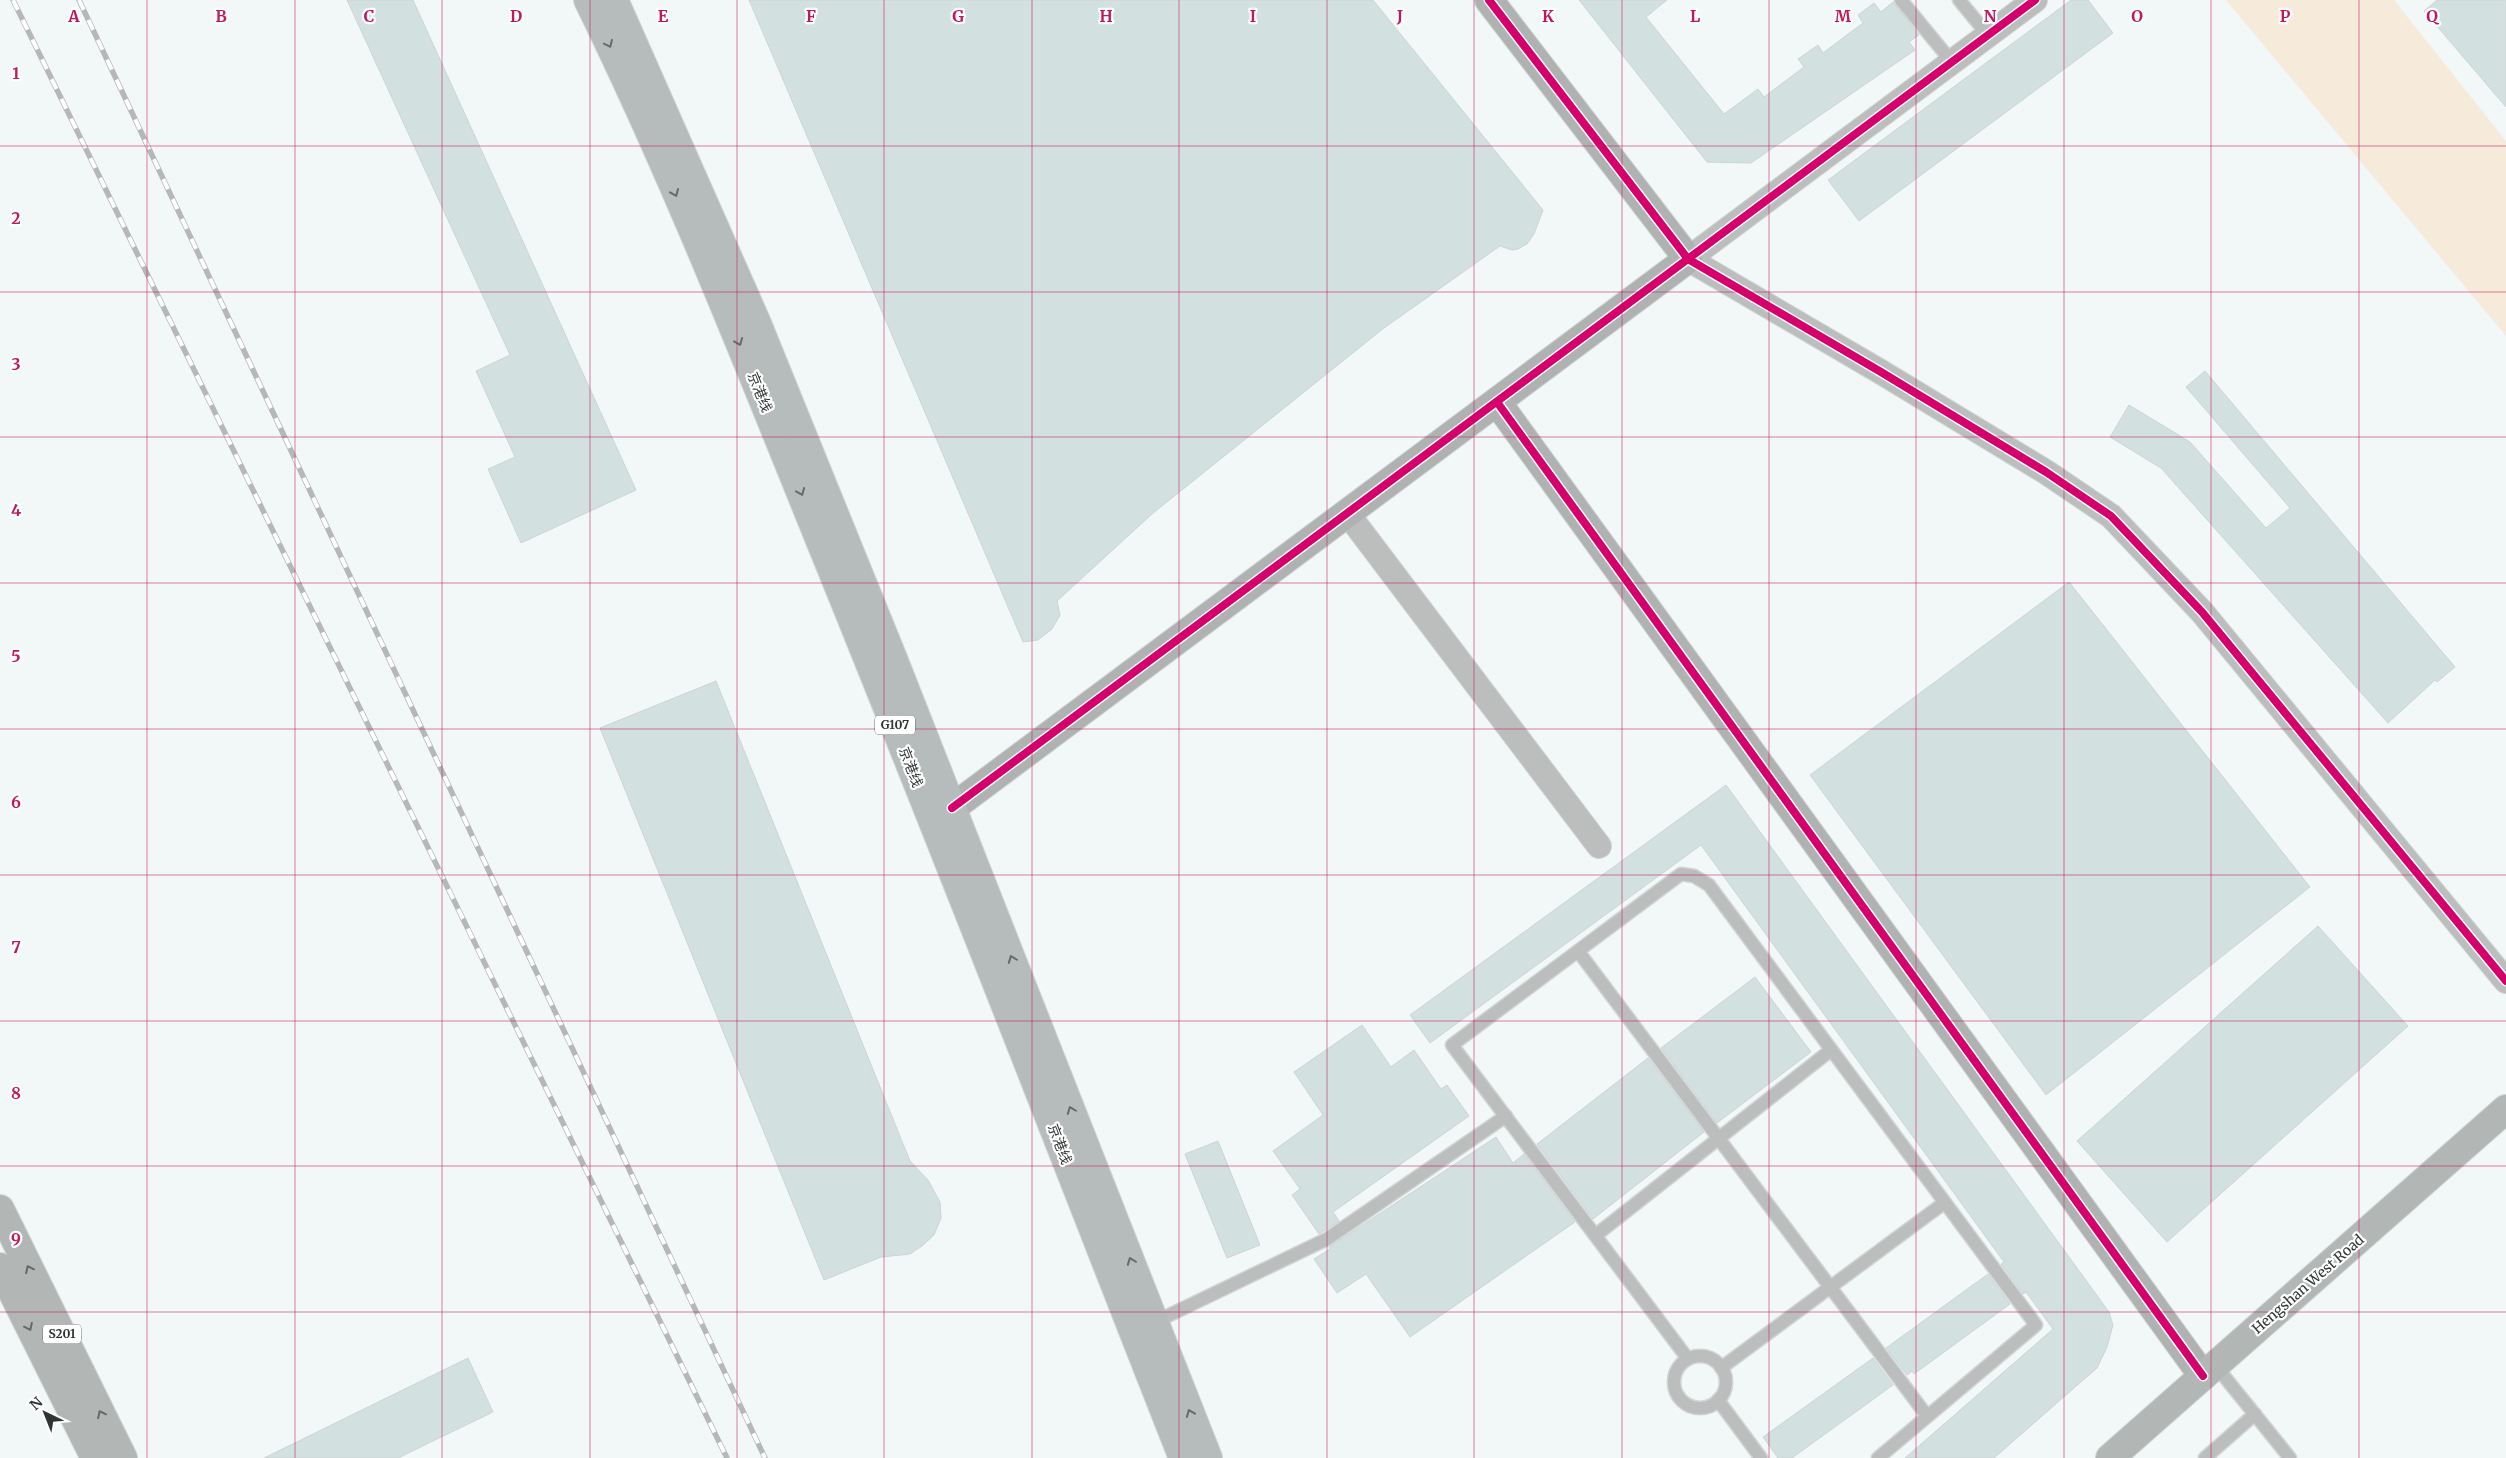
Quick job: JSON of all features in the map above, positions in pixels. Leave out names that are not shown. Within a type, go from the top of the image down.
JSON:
[{"type":"highway","name":"京港线","points":[[588,0],[638,107],[738,339],[871,664],[1183,1458]]},
{"type":"highway","name":"京港线","points":[[614,0],[756,321],[952,808],[1208,1458]]},
{"type":"main road","name":"Hengshan West Road","points":[[2110,1458],[2506,1110]]},
{"type":"main road","name":"S201","points":[[0,1209],[123,1458]]},
{"type":"main road","name":"S201","points":[[0,1267],[94,1458]]},
{"type":"street","points":[[1489,0],[1688,259],[1881,372],[2046,472],[2111,516],[2202,612],[2506,981]]},
{"type":"street","points":[[952,808],[2035,0]]},
{"type":"street","points":[[1497,402],[2209,1371]]},
{"type":"street","points":[[1347,513],[1599,846]]},
{"type":"lane","points":[[1901,0],[1952,62]]},
{"type":"lane","points":[[1960,0],[1988,35]]},
{"type":"lane","points":[[1688,1359],[1452,1045],[1681,874],[1694,876],[1709,885],[2036,1325],[1878,1458]]},
{"type":"lane","points":[[1578,951],[1927,1416]]},
{"type":"lane","points":[[1596,1235],[1831,1050]]},
{"type":"lane","points":[[1155,1322],[1327,1239],[1506,1116]]},
{"type":"lane","points":[[1721,1368],[1944,1203]]},
{"type":"lane","points":[[1703,1356],[1712,1359],[1721,1368],[1726,1381],[1725,1390],[1718,1400],[1706,1407],[1697,1408],[1689,1406],[1676,1394],[1674,1376],[1678,1367],[1688,1359],[1703,1356]]},
{"type":"lane","points":[[2209,1371],[2255,1414],[2290,1458]]},
{"type":"lane","points":[[1718,1400],[1761,1458]]},
{"type":"lane","points":[[2205,1458],[2255,1414]]},
{"type":"shaded area","points":[[2226,0],[2394,0],[2506,141],[2506,336]]},
{"type":"building","points":[[347,0],[413,0],[636,490],[521,543],[488,469],[515,457],[476,371],[510,355]]},
{"type":"building","points":[[749,0],[1373,0],[1543,210],[1534,234],[1527,244],[1512,250],[1500,246],[1384,328],[1152,514],[1057,601],[1060,615],[1052,629],[1038,640],[1023,642]]},
{"type":"building","points":[[1579,0],[1667,0],[1646,17],[1724,114],[1758,89],[1764,97],[1804,67],[1798,59],[1818,45],[1823,53],[1863,23],[1858,15],[1874,3],[1881,12],[1893,2],[1919,35],[1909,42],[1915,50],[1751,163],[1707,162]]},
{"type":"building","points":[[2071,0],[2088,0],[2113,33],[1859,221],[1828,180]]},
{"type":"building","points":[[2437,0],[2506,0],[2506,107],[2424,11]]},
{"type":"building","points":[[2205,371],[2455,667],[2437,682],[2435,680],[2388,723],[2161,468],[2110,437],[2129,405],[2190,442],[2266,528],[2290,508],[2186,387]]},
{"type":"building","points":[[2069,582],[2310,887],[2046,1095],[1810,775]]},
{"type":"building","points":[[716,681],[910,1161],[928,1180],[940,1202],[941,1218],[934,1235],[922,1246],[910,1254],[881,1257],[824,1280],[600,728]]},
{"type":"building","points":[[1726,785],[2109,1312],[2113,1325],[2107,1347],[2097,1368],[1994,1458],[1905,1458],[2053,1329],[2026,1292],[2023,1294],[2001,1264],[2004,1262],[1701,845],[1430,1043],[1410,1015]]},
{"type":"building","points":[[2318,926],[2408,1026],[2167,1242],[2077,1141]]},
{"type":"building","points":[[1755,977],[1811,1052],[1717,1123],[1661,1048]]},
{"type":"building","points":[[1362,1025],[1391,1067],[1414,1050],[1441,1089],[1447,1085],[1469,1116],[1333,1212],[1339,1221],[1319,1234],[1292,1195],[1300,1189],[1273,1151],[1323,1115],[1294,1072]]},
{"type":"building","points":[[1648,1058],[1704,1132],[1593,1219],[1537,1144]]},
{"type":"building","points":[[1496,1137],[1513,1163],[1524,1154],[1575,1222],[1410,1337],[1366,1274],[1337,1293],[1314,1259],[1330,1249],[1329,1247]]},
{"type":"building","points":[[1218,1141],[1260,1245],[1227,1258],[1185,1154]]},
{"type":"building","points":[[1988,1274],[2010,1304],[1914,1374],[1912,1371],[1907,1375],[1886,1348]]},
{"type":"building","points":[[468,1358],[493,1412],[398,1458],[264,1458]]},
{"type":"building","points":[[1873,1358],[1893,1385],[1792,1458],[1778,1458],[1763,1437]]},
{"type":"railway","points":[[13,0],[727,1458]]},
{"type":"railway","points":[[79,0],[765,1458]]},
{"type":"cycle path","points":[[1489,0],[1688,259],[1881,372],[2046,472],[2111,516],[2202,612],[2506,981]]},
{"type":"cycle path","points":[[952,808],[2035,0]]},
{"type":"cycle path","points":[[1497,402],[2203,1376]]}]
